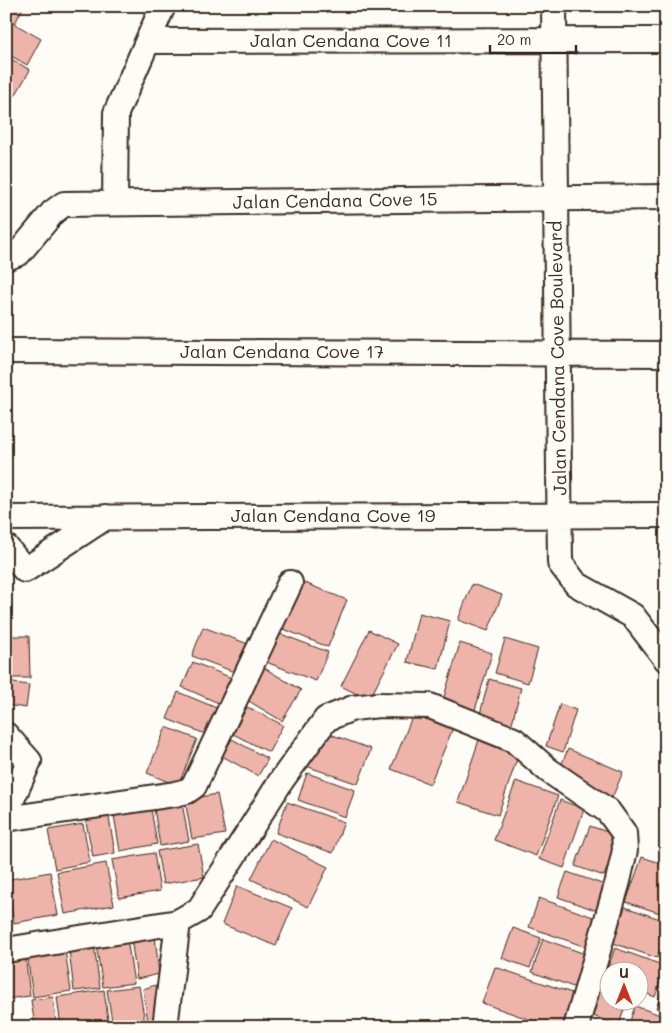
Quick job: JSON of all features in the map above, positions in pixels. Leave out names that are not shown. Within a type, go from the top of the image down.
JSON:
[{"type":"street","points":[[115,203],[116,113],[163,6]]},
{"type":"street","name":"Jalan Cendana Cove Boulevard","points":[[554,6],[560,563],[576,584],[633,616],[666,659]]},
{"type":"street","name":"Jalan Cendana Cove 11","points":[[148,41],[666,40]]},
{"type":"street","name":"Jalan Cendana Cove 15","points":[[6,258],[19,253],[53,212],[64,204],[666,197]]},
{"type":"street","name":"Jalan Cendana Cove 17","points":[[6,350],[666,354]]},
{"type":"street","name":"Jalan Cendana Cove 19","points":[[6,518],[666,515]]},
{"type":"street","points":[[6,547],[25,570],[106,517]]},
{"type":"street","points":[[6,819],[175,794],[187,791],[194,786],[290,583]]},
{"type":"street","points":[[6,950],[178,922],[199,910],[281,781],[326,719],[353,708],[379,705],[430,706],[514,740],[548,770],[608,811],[624,833],[625,850],[618,881],[576,1027]]},
{"type":"street","points":[[6,735],[29,762],[6,813]]},
{"type":"street","points":[[165,1027],[178,922]]},
{"type":"building","points":[[6,6],[24,6],[15,23],[6,18]]},
{"type":"building","points":[[6,19],[41,39],[27,65],[6,53]]},
{"type":"building","points":[[6,56],[30,70],[15,96],[6,91]]},
{"type":"building","points":[[300,581],[347,600],[328,647],[281,628]]},
{"type":"building","points":[[472,584],[502,595],[488,631],[458,620]]},
{"type":"building","points":[[419,613],[450,621],[438,669],[407,662]]},
{"type":"building","points":[[203,627],[248,644],[237,673],[192,656]]},
{"type":"building","points":[[369,630],[398,644],[369,700],[341,686]]},
{"type":"building","points":[[278,633],[328,652],[316,681],[266,662]]},
{"type":"building","points":[[6,636],[29,636],[30,678],[6,678]]},
{"type":"building","points":[[505,639],[538,649],[528,683],[495,673]]},
{"type":"building","points":[[460,643],[492,653],[475,710],[443,700]]},
{"type":"building","points":[[193,662],[234,679],[223,705],[182,687]]},
{"type":"building","points":[[261,666],[301,690],[282,721],[242,697]]},
{"type":"building","points":[[489,679],[521,688],[511,727],[479,718]]},
{"type":"building","points":[[6,682],[29,685],[26,708],[6,705]]},
{"type":"building","points":[[178,692],[219,709],[208,735],[167,719]]},
{"type":"building","points":[[560,704],[576,710],[563,752],[546,746]]},
{"type":"building","points":[[247,707],[283,725],[269,752],[233,734]]},
{"type":"building","points":[[414,712],[453,728],[430,784],[391,769]]},
{"type":"building","points":[[166,727],[197,739],[178,786],[147,773]]},
{"type":"building","points":[[319,730],[371,749],[358,784],[306,766]]},
{"type":"building","points":[[481,734],[521,747],[498,815],[458,802]]},
{"type":"building","points":[[232,739],[268,759],[258,776],[222,756]]},
{"type":"building","points":[[568,749],[623,772],[612,798],[557,775]]},
{"type":"building","points":[[307,773],[355,790],[345,817],[298,800]]},
{"type":"building","points":[[516,781],[558,796],[536,856],[494,840]]},
{"type":"building","points":[[217,794],[225,834],[192,839],[185,800]]},
{"type":"building","points":[[560,800],[584,809],[564,868],[539,859]]},
{"type":"building","points":[[287,802],[344,822],[333,853],[276,833]]},
{"type":"building","points":[[182,803],[189,841],[160,846],[154,808]]},
{"type":"building","points":[[151,809],[157,844],[120,851],[114,815]]},
{"type":"building","points":[[108,812],[115,853],[93,857],[85,817]]},
{"type":"building","points":[[83,824],[90,862],[55,869],[48,830]]},
{"type":"building","points":[[590,826],[619,836],[604,876],[575,866]]},
{"type":"building","points":[[271,839],[328,867],[308,907],[251,879]]},
{"type":"building","points":[[198,844],[204,877],[163,884],[157,851]]},
{"type":"building","points":[[154,853],[160,891],[119,898],[112,860]]},
{"type":"building","points":[[642,857],[666,865],[666,915],[626,902]]},
{"type":"building","points":[[106,863],[114,905],[65,914],[57,872]]},
{"type":"building","points":[[50,872],[58,915],[14,923],[6,880]]},
{"type":"building","points":[[567,872],[608,886],[598,911],[558,897]]},
{"type":"building","points":[[237,886],[292,908],[276,946],[222,924]]},
{"type":"building","points":[[539,898],[596,918],[586,947],[529,927]]},
{"type":"building","points":[[625,907],[666,921],[666,934],[657,958],[613,943]]},
{"type":"building","points":[[513,928],[541,938],[530,968],[502,958]]},
{"type":"building","points":[[155,935],[159,974],[137,979],[131,939]]},
{"type":"building","points":[[127,939],[134,983],[103,987],[96,944]]},
{"type":"building","points":[[543,939],[588,955],[576,988],[532,972]]},
{"type":"building","points":[[94,946],[100,988],[74,991],[69,950]]},
{"type":"building","points":[[615,948],[648,960],[611,960]]},
{"type":"building","points":[[65,950],[71,991],[33,997],[27,955]]},
{"type":"building","points":[[25,954],[30,996],[6,999],[6,957]]},
{"type":"building","points":[[650,961],[665,966],[655,997],[650,995]]},
{"type":"building","points":[[495,967],[575,994],[563,1027],[551,1027],[482,1003]]},
{"type":"building","points":[[599,980],[600,1010],[624,1010],[619,1025],[587,1014]]},
{"type":"building","points":[[159,984],[163,1017],[148,1022],[143,989]]},
{"type":"building","points":[[139,986],[145,1023],[113,1027],[107,990]]},
{"type":"building","points":[[104,990],[109,1027],[61,1027],[57,997]]},
{"type":"building","points":[[662,990],[666,992],[666,1011],[656,1008]]},
{"type":"building","points":[[53,997],[57,1027],[35,1027],[31,1000]]},
{"type":"building","points":[[634,1010],[646,1010],[666,1017],[666,1027],[628,1027]]}]
